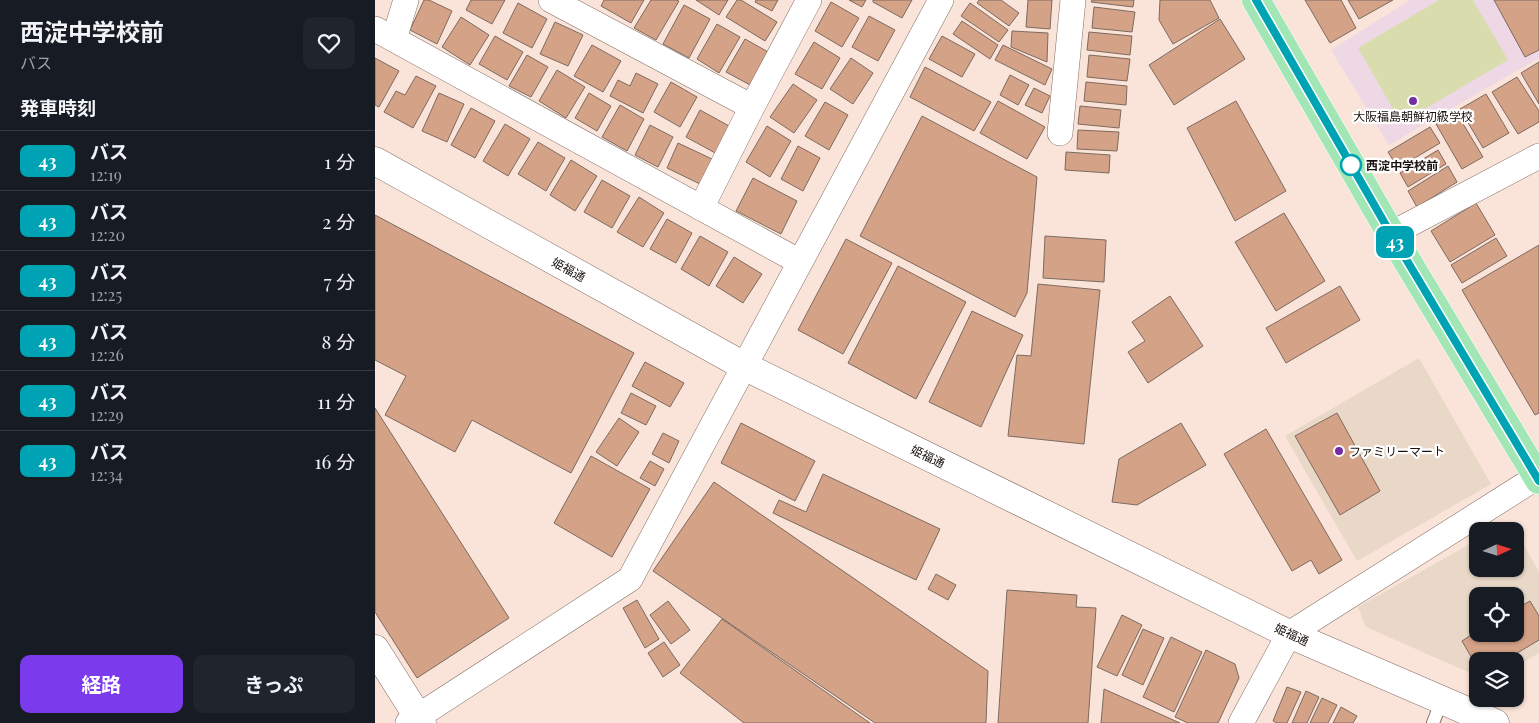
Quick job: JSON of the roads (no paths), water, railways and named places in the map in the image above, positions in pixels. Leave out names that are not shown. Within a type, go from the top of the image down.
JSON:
[{"type":"main road","points":[[1256,0],[1391,234],[1538,478]]},
{"type":"street","points":[[406,0],[385,34],[800,262]]},
{"type":"street","points":[[551,0],[752,107]]},
{"type":"street","points":[[701,208],[809,0]]},
{"type":"street","points":[[375,649],[416,721],[630,579],[941,0]]},
{"type":"street","points":[[1060,133],[1073,0]]},
{"type":"street","points":[[1391,234],[1539,156]]},
{"type":"street","name":"姫福通","points":[[375,161],[744,366],[1289,634],[1438,712],[1495,723]]},
{"type":"street","points":[[1241,723],[1289,634],[1538,478]]},
{"type":"place","name":"大阪福島朝鮮初級学校","points":[[1413,101]]},
{"type":"place","name":"西淀中学校前","points":[[1351,165]]},
{"type":"place","name":"ファミリーマート","points":[[1339,451]]}]
